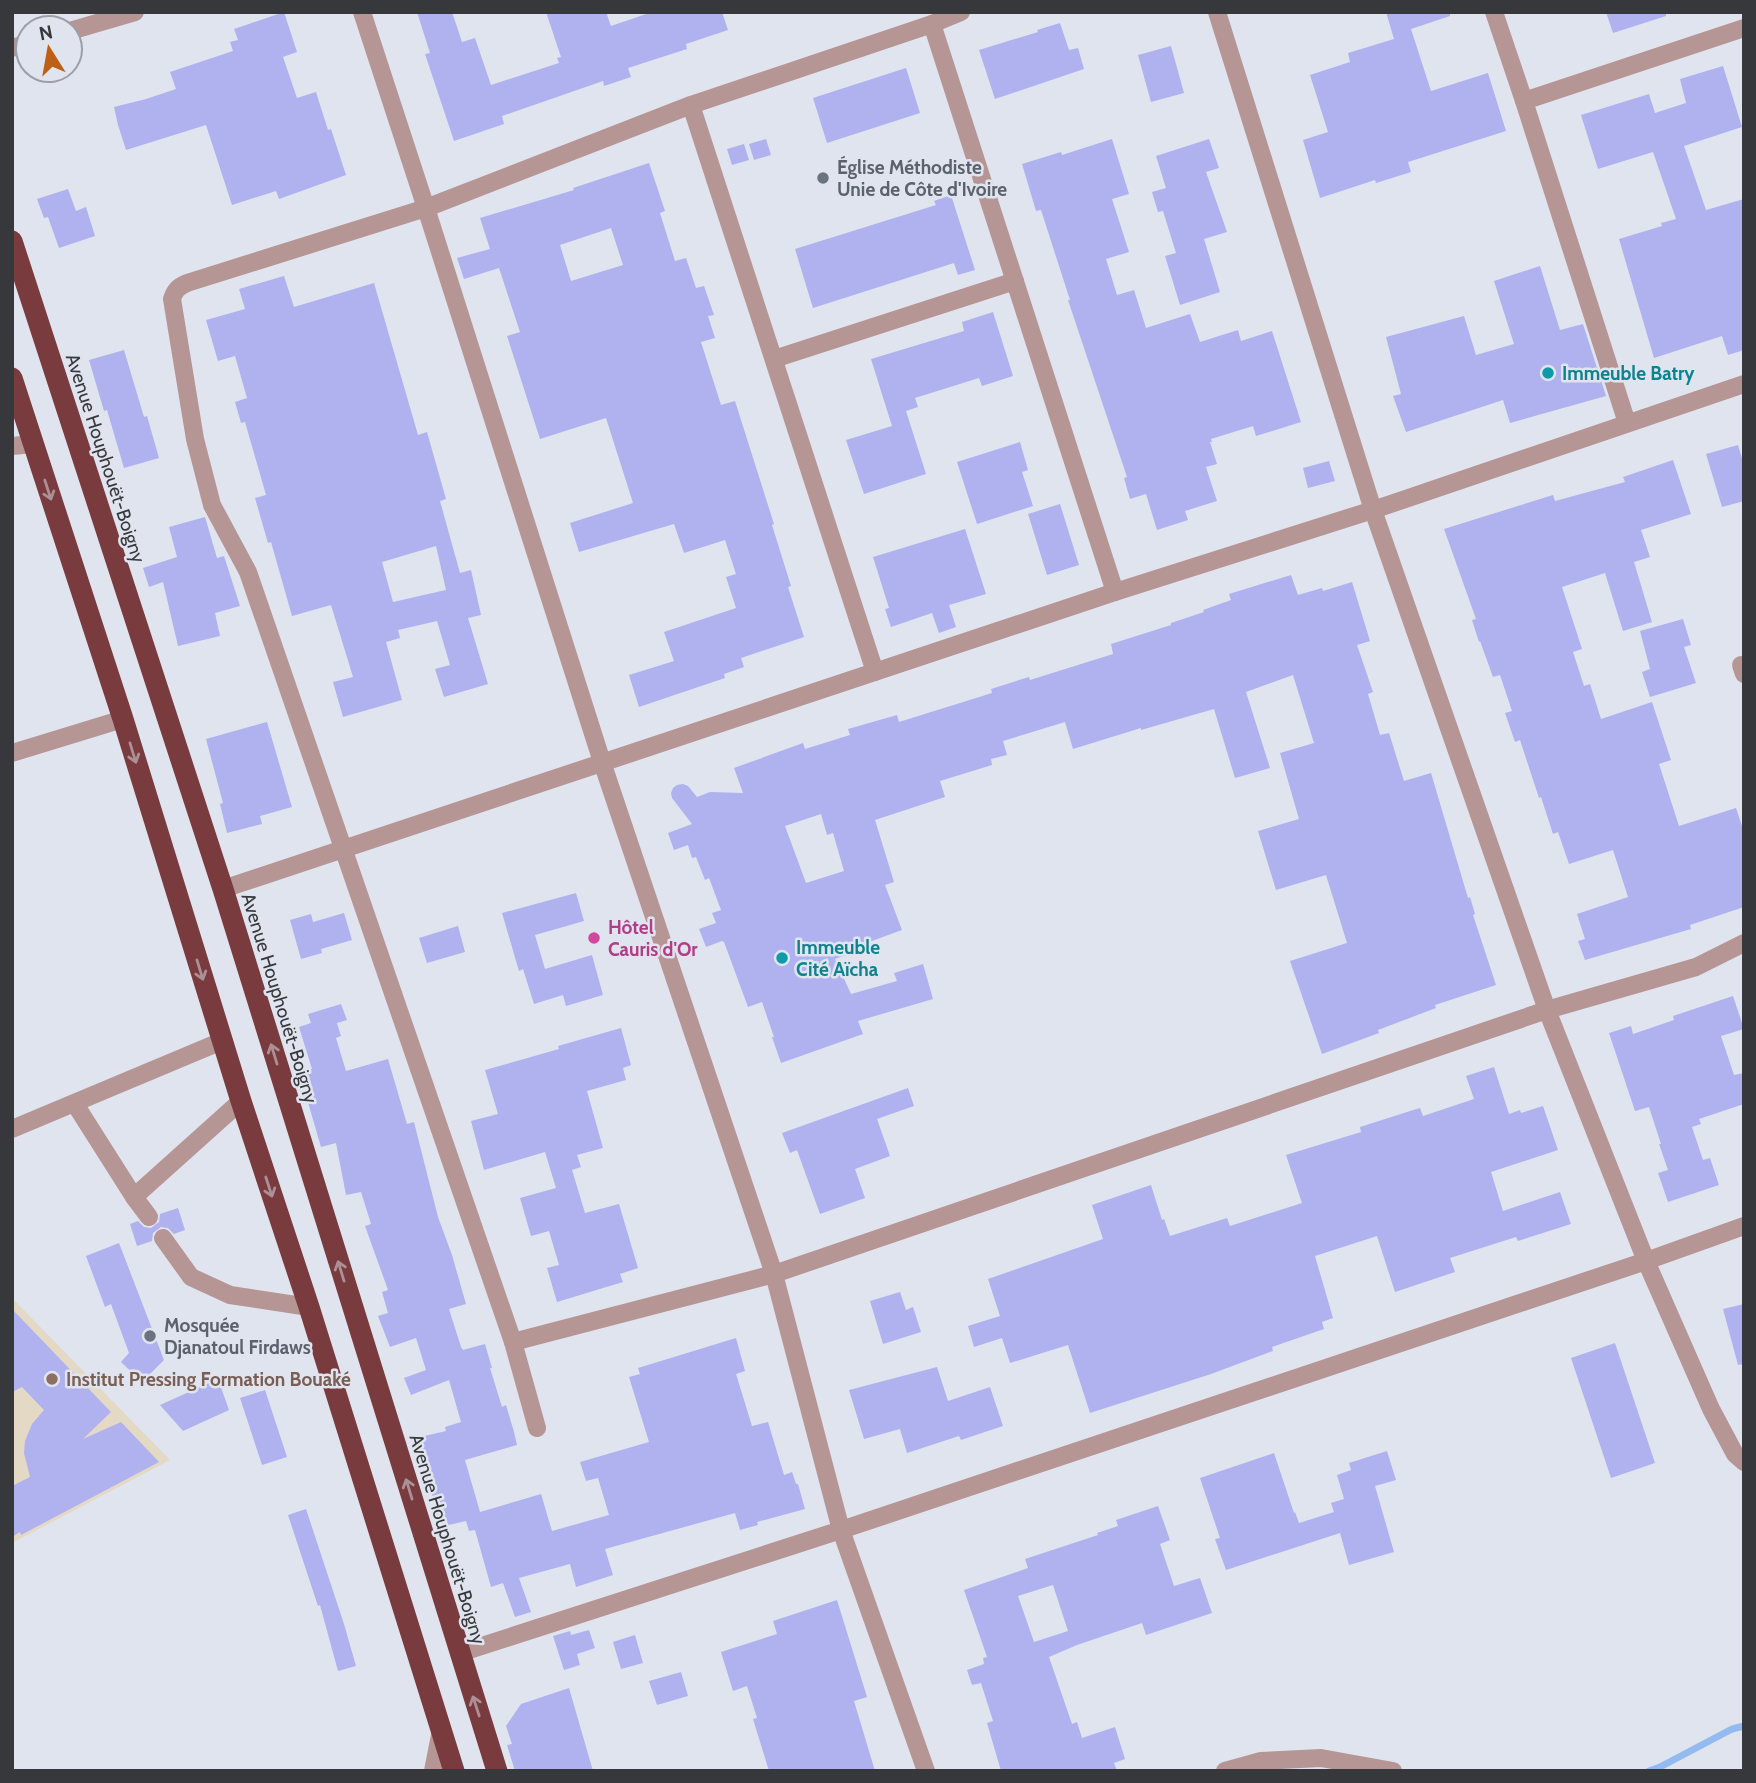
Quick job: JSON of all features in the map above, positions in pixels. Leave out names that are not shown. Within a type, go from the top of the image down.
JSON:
[{"type":"highway","name":"Avenue Houphouët-Boigny","points":[[12,241],[223,889],[497,1771]]},
{"type":"highway","points":[[12,378],[23,445],[123,719],[222,1041],[309,1307],[454,1771]]},
{"type":"street","points":[[84,27],[135,12]]},
{"type":"street","points":[[362,12],[602,762],[774,1274],[841,1530],[926,1771]]},
{"type":"street","points":[[537,1428],[513,1342],[248,572],[212,505],[195,439],[172,299],[175,291],[187,283],[426,208],[691,105],[961,12]]},
{"type":"street","points":[[1217,12],[1373,510],[1548,1010],[1646,1261],[1711,1409],[1735,1454],[1744,1462]]},
{"type":"street","points":[[1494,12],[1627,423]]},
{"type":"street","points":[[932,24],[1115,592]]},
{"type":"street","points":[[1524,101],[1744,28]]},
{"type":"street","points":[[691,105],[875,672]]},
{"type":"street","points":[[774,359],[1015,281]]},
{"type":"street","points":[[223,889],[1115,592],[1373,510],[1744,384]]},
{"type":"street","points":[[12,753],[123,719]]},
{"type":"street","points":[[513,1342],[774,1274],[1548,1010],[1696,967],[1744,943]]},
{"type":"street","points":[[12,1129],[222,1041]]},
{"type":"street","points":[[134,1197],[241,1101]]},
{"type":"street","points":[[75,1104],[149,1217]]},
{"type":"street","points":[[460,1653],[841,1530],[1744,1226]]},
{"type":"street","points":[[163,1238],[191,1277],[230,1295],[309,1307]]},
{"type":"street","points":[[433,1771],[441,1730]]},
{"type":"street","points":[[1225,1771],[1261,1760],[1321,1758],[1393,1771]]},
{"type":"shaded area","name":"Institut Pressing Formation Bouaké","points":[[12,1298],[170,1460],[12,1543]]},
{"type":"building","points":[[284,12],[297,52],[283,57],[297,98],[316,92],[346,175],[279,199],[276,191],[232,205],[206,125],[126,150],[114,107],[176,89],[170,72],[233,51],[230,42],[238,40],[234,29]]},
{"type":"building","points":[[417,12],[452,12],[462,42],[475,38],[491,85],[559,63],[557,58],[561,57],[546,12],[606,12],[611,26],[652,12],[722,12],[728,30],[686,44],[687,49],[628,68],[631,77],[604,86],[603,81],[502,116],[504,124],[454,141],[425,54],[430,53]]},
{"type":"building","points":[[1386,12],[1450,12],[1450,16],[1411,29],[1431,91],[1488,73],[1506,131],[1408,162],[1411,172],[1376,183],[1375,180],[1320,198],[1303,140],[1328,132],[1310,75],[1350,62],[1348,53],[1394,39]]},
{"type":"building","points":[[1606,12],[1666,12],[1666,16],[1613,33]]},
{"type":"building","points":[[1060,23],[1069,50],[1078,48],[1084,69],[995,99],[979,50]]},
{"type":"building","points":[[1171,46],[1184,93],[1151,102],[1138,55]]},
{"type":"building","points":[[1723,66],[1742,127],[1684,146],[1706,210],[1744,199],[1744,350],[1728,355],[1722,336],[1654,358],[1619,239],[1676,219],[1653,152],[1598,169],[1581,115],[1649,94],[1655,113],[1686,103],[1680,79]]},
{"type":"building","points":[[906,68],[920,113],[827,143],[813,98]]},
{"type":"building","points":[[766,139],[771,155],[754,160],[749,144]]},
{"type":"building","points":[[1112,139],[1129,194],[1112,199],[1129,252],[1106,259],[1117,295],[1134,290],[1146,328],[1190,314],[1200,342],[1238,330],[1241,341],[1272,331],[1301,422],[1256,436],[1253,426],[1211,439],[1217,464],[1206,467],[1217,501],[1185,511],[1188,520],[1157,530],[1146,494],[1130,499],[1124,478],[1127,477],[1041,210],[1036,211],[1022,164]]},
{"type":"building","points":[[1209,139],[1219,168],[1206,172],[1227,232],[1204,239],[1220,292],[1180,305],[1165,256],[1176,253],[1163,211],[1158,212],[1152,192],[1166,188],[1156,156]]},
{"type":"building","points":[[744,144],[749,160],[732,165],[727,149]]},
{"type":"building","points":[[649,163],[665,211],[660,213],[675,261],[686,258],[696,288],[704,286],[714,315],[708,316],[715,338],[701,342],[721,405],[735,401],[774,524],[772,525],[791,586],[788,587],[804,637],[741,658],[744,667],[724,674],[725,678],[639,707],[629,675],[674,661],[664,632],[736,608],[726,577],[736,574],[725,540],[684,553],[674,524],[579,552],[570,523],[633,503],[606,418],[540,439],[507,336],[520,332],[499,268],[464,279],[457,258],[490,249],[480,218],[574,190],[573,188]],"holes":[[[611,228],[623,265],[571,281],[560,245]]]},
{"type":"building","points":[[68,189],[76,211],[86,207],[95,236],[59,248],[48,217],[44,218],[37,199]]},
{"type":"building","points":[[951,195],[975,270],[958,275],[954,263],[813,308],[795,249],[936,205],[934,201]]},
{"type":"building","points":[[1540,266],[1560,330],[1583,324],[1606,396],[1510,423],[1503,400],[1406,432],[1393,396],[1401,394],[1386,337],[1464,316],[1476,355],[1514,344],[1494,281]]},
{"type":"building","points":[[284,276],[294,307],[374,283],[418,435],[427,432],[446,499],[440,501],[460,573],[471,570],[481,615],[468,618],[488,684],[444,697],[435,669],[450,665],[437,621],[398,630],[400,638],[386,642],[402,700],[343,717],[333,682],[353,677],[331,605],[292,616],[271,542],[268,543],[255,498],[266,495],[245,422],[241,423],[235,402],[247,398],[235,356],[218,361],[206,320],[245,309],[239,289]],"holes":[[[436,546],[446,590],[393,602],[382,562]]]},
{"type":"building","points":[[993,312],[1013,376],[982,386],[979,378],[915,398],[918,407],[906,411],[926,474],[864,494],[846,440],[892,426],[871,359],[964,331],[962,322]]},
{"type":"building","points":[[124,350],[159,458],[124,468],[89,360]]},
{"type":"building","points":[[1020,442],[1028,470],[1022,472],[1033,506],[977,524],[957,462]]},
{"type":"building","points":[[1738,445],[1744,465],[1744,501],[1722,507],[1706,454]]},
{"type":"building","points":[[1673,460],[1691,514],[1641,530],[1650,557],[1634,562],[1652,622],[1623,631],[1605,573],[1562,587],[1582,649],[1573,652],[1584,686],[1590,684],[1601,719],[1652,702],[1671,760],[1659,764],[1679,826],[1736,808],[1744,832],[1744,907],[1690,925],[1691,929],[1585,960],[1578,941],[1585,939],[1577,914],[1628,897],[1613,850],[1569,864],[1558,832],[1553,834],[1520,740],[1515,742],[1505,713],[1512,711],[1500,675],[1493,677],[1479,642],[1472,620],[1476,619],[1444,529],[1553,495],[1555,501],[1625,482],[1623,477]]},
{"type":"building","points":[[1329,461],[1335,481],[1308,488],[1303,468]]},
{"type":"building","points":[[1060,504],[1079,565],[1047,575],[1028,514]]},
{"type":"building","points":[[205,517],[217,558],[224,556],[240,606],[215,613],[220,636],[178,646],[163,582],[149,587],[143,568],[177,557],[169,527]]},
{"type":"building","points":[[965,529],[986,594],[949,605],[956,627],[939,633],[932,613],[891,627],[885,609],[889,608],[873,557]]},
{"type":"building","points":[[1291,575],[1298,595],[1352,582],[1370,641],[1357,645],[1373,692],[1368,694],[1380,735],[1389,733],[1404,781],[1431,773],[1496,985],[1435,1005],[1436,1008],[1378,1030],[1379,1033],[1322,1054],[1290,961],[1347,943],[1326,875],[1276,890],[1258,831],[1299,819],[1280,753],[1314,743],[1293,675],[1246,692],[1270,768],[1235,778],[1214,709],[1073,749],[1065,722],[1003,741],[1007,755],[991,759],[992,765],[940,781],[945,797],[875,820],[894,882],[885,885],[902,930],[850,949],[852,953],[835,959],[851,994],[897,981],[894,973],[923,964],[933,999],[858,1021],[863,1034],[781,1063],[762,1002],[748,1007],[724,942],[706,947],[699,929],[716,923],[712,913],[721,910],[709,878],[705,880],[688,845],[674,850],[668,833],[692,824],[672,798],[673,788],[683,784],[697,797],[710,792],[743,793],[734,768],[803,743],[805,749],[850,735],[848,729],[897,715],[899,722],[992,693],[991,689],[1029,677],[1030,680],[1113,654],[1111,644],[1204,612],[1203,610],[1231,600],[1229,594]],"holes":[[[821,814],[827,835],[833,833],[844,871],[806,883],[785,826]]]},
{"type":"building","points":[[1683,619],[1691,645],[1684,647],[1696,683],[1650,697],[1642,672],[1650,669],[1640,631]]},
{"type":"building","points":[[267,722],[292,807],[260,816],[262,824],[227,833],[220,804],[223,803],[206,739]]},
{"type":"building","points":[[576,893],[584,921],[535,935],[545,969],[592,955],[603,995],[566,1006],[563,995],[534,1004],[523,969],[519,971],[502,913]]},
{"type":"building","points":[[344,913],[352,940],[321,949],[322,953],[301,959],[290,920],[311,914],[313,922]]},
{"type":"building","points":[[458,926],[465,952],[427,963],[419,938]]},
{"type":"building","points":[[1733,996],[1744,1029],[1721,1036],[1734,1075],[1744,1073],[1744,1104],[1699,1119],[1701,1124],[1692,1127],[1703,1160],[1710,1158],[1719,1185],[1668,1202],[1658,1173],[1668,1170],[1649,1107],[1635,1111],[1609,1033],[1631,1026],[1633,1034],[1674,1020],[1673,1016]]},
{"type":"building","points":[[341,1004],[347,1020],[337,1023],[341,1036],[336,1038],[346,1071],[388,1059],[407,1124],[414,1122],[438,1217],[466,1304],[449,1309],[461,1347],[463,1350],[485,1344],[502,1407],[506,1405],[514,1432],[517,1445],[465,1460],[480,1512],[541,1494],[552,1531],[609,1515],[598,1478],[586,1481],[580,1462],[649,1442],[629,1377],[640,1374],[638,1368],[736,1338],[745,1371],[736,1374],[752,1426],[768,1422],[784,1475],[792,1472],[805,1509],[757,1522],[758,1525],[740,1530],[735,1513],[605,1549],[613,1575],[576,1587],[570,1564],[519,1578],[531,1612],[515,1617],[503,1583],[491,1587],[475,1530],[469,1531],[466,1521],[440,1527],[416,1438],[446,1431],[445,1427],[461,1422],[449,1380],[411,1395],[404,1378],[426,1370],[416,1338],[390,1347],[378,1316],[388,1313],[382,1292],[388,1290],[365,1226],[371,1224],[361,1192],[346,1195],[336,1143],[321,1147],[302,1082],[306,1081],[303,1072],[312,1069],[299,1027],[311,1023],[308,1014]]},
{"type":"building","points":[[621,1028],[631,1065],[623,1068],[626,1080],[587,1091],[603,1148],[577,1155],[581,1167],[572,1170],[585,1213],[619,1204],[638,1268],[620,1274],[623,1282],[557,1302],[547,1268],[559,1265],[549,1231],[531,1236],[520,1198],[556,1188],[545,1152],[484,1170],[471,1121],[498,1114],[485,1070]]},
{"type":"building","points":[[1494,1067],[1509,1114],[1543,1106],[1558,1150],[1491,1172],[1503,1211],[1560,1192],[1571,1224],[1518,1241],[1516,1237],[1450,1258],[1455,1272],[1395,1292],[1377,1236],[1315,1256],[1333,1318],[1322,1322],[1324,1329],[1272,1347],[1273,1351],[1211,1374],[1090,1413],[1068,1345],[1010,1363],[1002,1338],[974,1347],[968,1326],[1000,1316],[988,1279],[1103,1239],[1092,1205],[1151,1185],[1170,1236],[1227,1218],[1230,1226],[1302,1203],[1286,1155],[1361,1132],[1360,1127],[1420,1108],[1423,1116],[1474,1099],[1466,1076]]},
{"type":"building","points":[[908,1088],[914,1106],[877,1119],[890,1156],[855,1169],[865,1198],[820,1214],[797,1150],[790,1153],[782,1133]]},
{"type":"building","points":[[178,1208],[185,1230],[174,1234],[168,1228],[161,1227],[153,1233],[152,1241],[137,1246],[130,1224],[138,1221],[144,1227],[151,1228],[159,1222],[160,1214]]},
{"type":"building","points":[[119,1243],[164,1360],[142,1382],[121,1362],[129,1353],[111,1304],[105,1307],[86,1256]]},
{"type":"building","points":[[900,1292],[906,1310],[913,1307],[921,1332],[883,1344],[870,1301]]},
{"type":"building","points":[[1744,1304],[1744,1364],[1738,1365],[1723,1309]]},
{"type":"building","name":"Institut Pressing Formation Bouaké","points":[[12,1309],[111,1412],[83,1439],[121,1422],[159,1462],[21,1535],[20,1532],[12,1537],[12,1486],[30,1477],[24,1453],[25,1441],[32,1424],[44,1410],[22,1387],[12,1392]]},
{"type":"building","points":[[1615,1343],[1655,1463],[1611,1478],[1571,1358]]},
{"type":"building","points":[[937,1367],[948,1401],[990,1387],[1003,1426],[961,1440],[959,1436],[907,1453],[900,1429],[864,1439],[849,1390]]},
{"type":"building","points":[[218,1379],[229,1410],[183,1431],[160,1405]]},
{"type":"building","points":[[265,1390],[287,1457],[262,1465],[240,1398]]},
{"type":"building","points":[[1387,1451],[1396,1480],[1375,1486],[1394,1552],[1349,1565],[1340,1533],[1226,1570],[1215,1539],[1220,1538],[1200,1478],[1274,1453],[1299,1523],[1334,1512],[1331,1503],[1344,1499],[1337,1475],[1351,1470],[1349,1463]]},
{"type":"building","points":[[1158,1506],[1170,1540],[1160,1544],[1174,1586],[1200,1578],[1212,1613],[1146,1635],[1142,1623],[1049,1657],[1072,1724],[1077,1722],[1082,1738],[1115,1727],[1125,1759],[1114,1763],[1117,1771],[1001,1771],[987,1723],[993,1721],[981,1683],[972,1685],[967,1670],[984,1664],[983,1658],[987,1657],[964,1590],[1028,1568],[1025,1559],[1098,1535],[1097,1533],[1118,1526],[1116,1520]],"holes":[[[1053,1585],[1068,1631],[1034,1642],[1018,1596]]]},
{"type":"building","points":[[306,1509],[356,1666],[338,1671],[320,1605],[318,1606],[288,1515]]},
{"type":"building","points":[[837,1600],[867,1697],[854,1701],[875,1771],[769,1771],[753,1719],[757,1718],[747,1686],[733,1691],[721,1652],[777,1634],[773,1621]]},
{"type":"building","points":[[589,1630],[595,1648],[577,1654],[580,1665],[564,1670],[553,1636],[570,1631],[571,1635]]},
{"type":"building","points":[[635,1635],[643,1663],[621,1669],[613,1642]]},
{"type":"building","points":[[681,1672],[688,1696],[657,1705],[649,1681]]},
{"type":"building","points":[[569,1688],[593,1771],[515,1771],[507,1745],[512,1744],[506,1726],[521,1704]]},
{"type":"waterway","points":[[1649,1771],[1732,1729],[1744,1726]]},
{"type":"place","name":"Église Méthodiste Unie de Côte d'Ivoire","points":[[823,178]]},
{"type":"place","name":"Immeuble Batry","points":[[1548,373]]},
{"type":"place","name":"Hôtel Cauris d'Or","points":[[594,938]]},
{"type":"place","name":"Immeuble Cité Aïcha","points":[[782,958]]},
{"type":"place","name":"Mosquée Djanatoul Firdaws","points":[[150,1336]]},
{"type":"place","name":"Institut Pressing Formation Bouaké","points":[[52,1379]]}]
